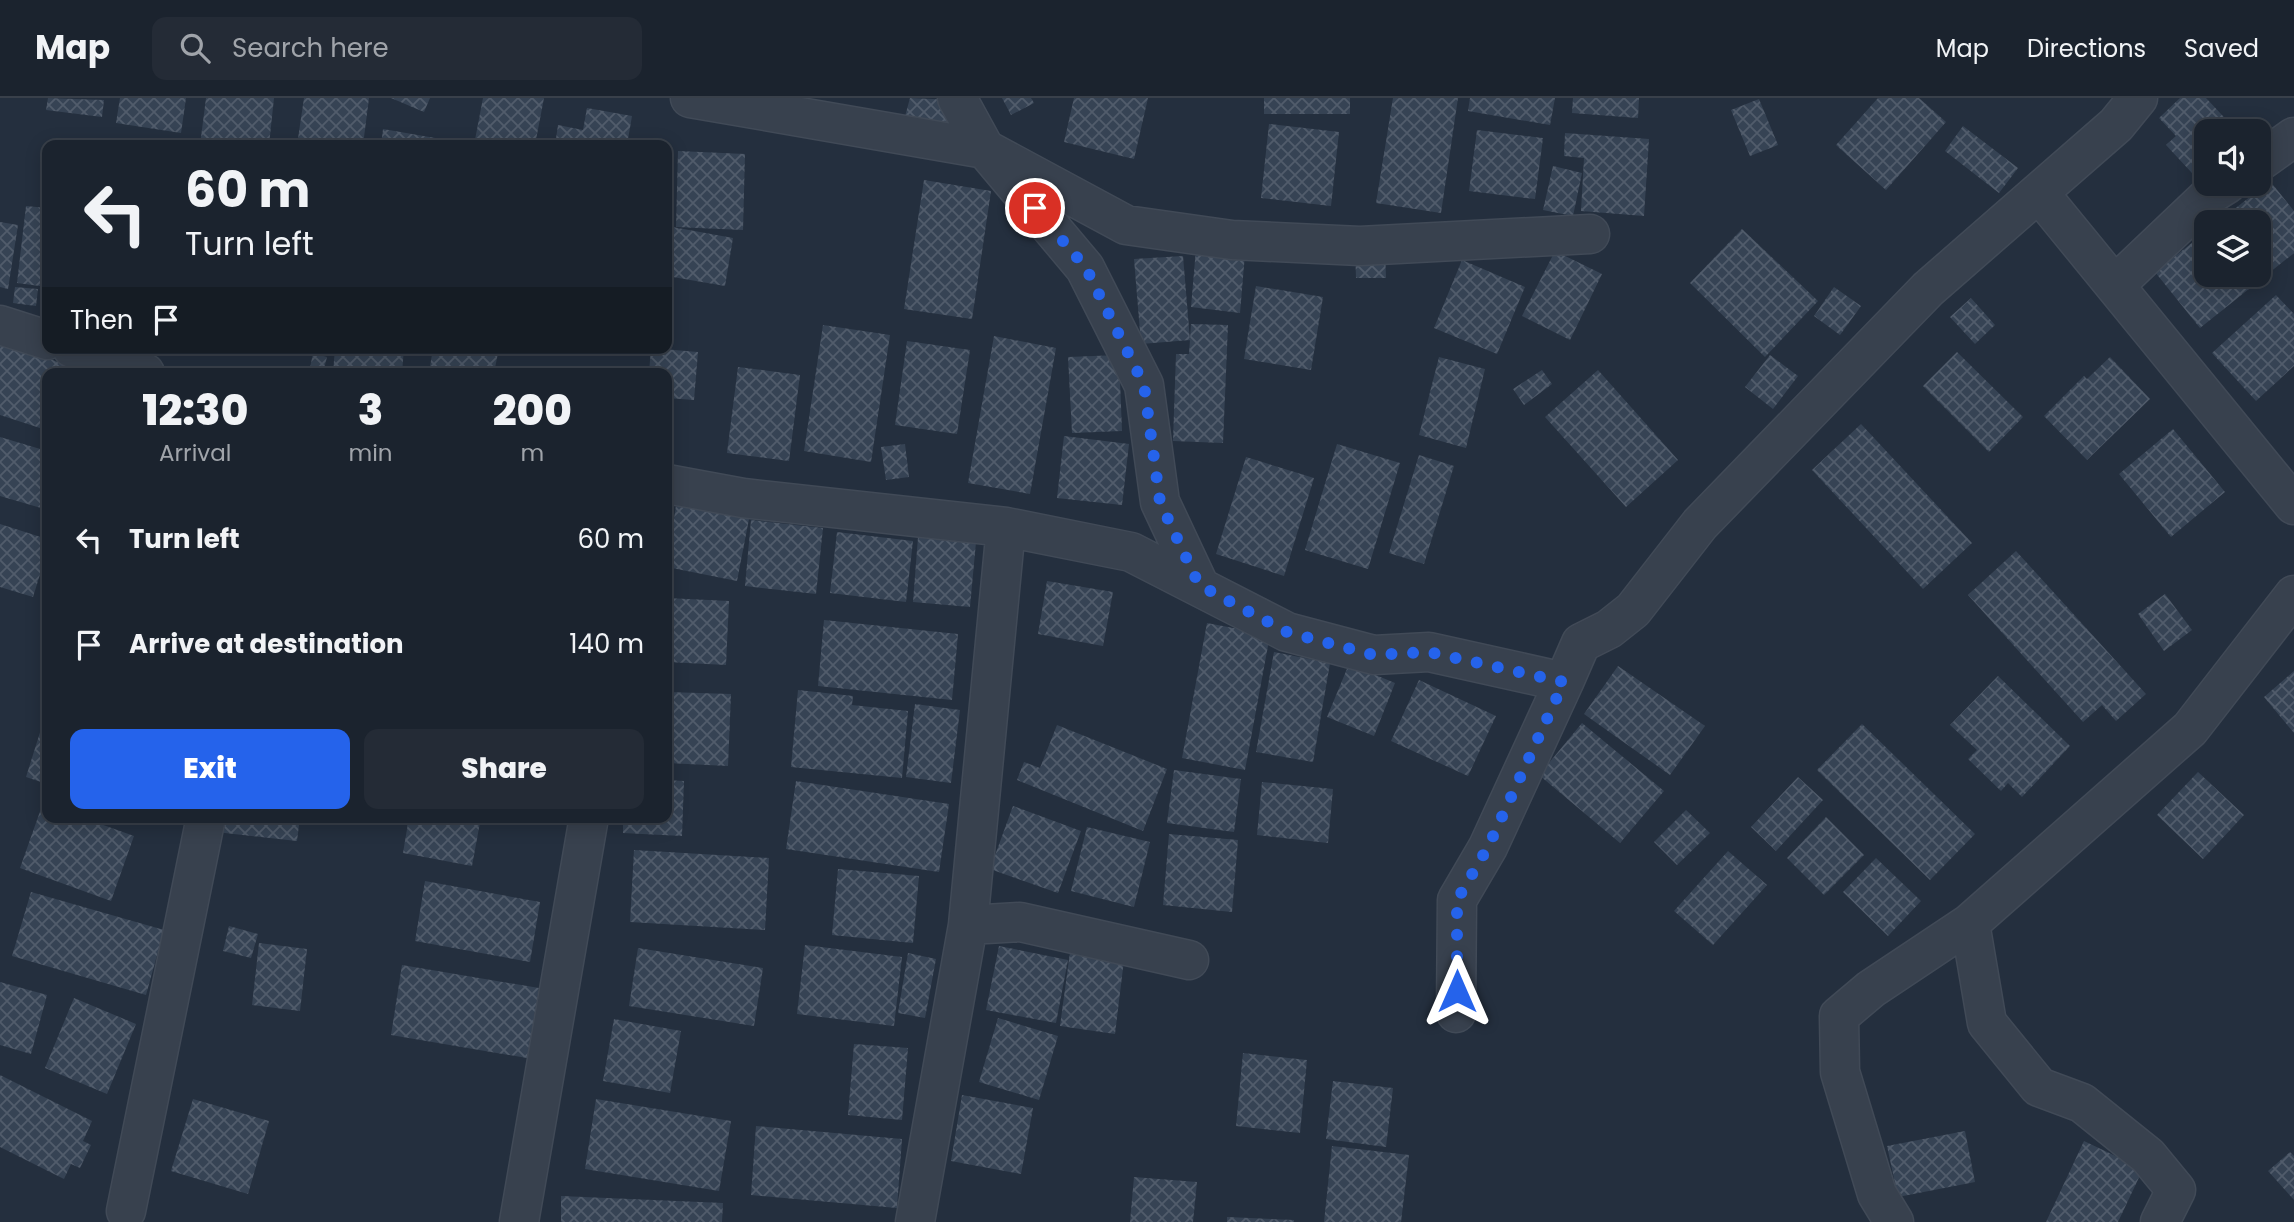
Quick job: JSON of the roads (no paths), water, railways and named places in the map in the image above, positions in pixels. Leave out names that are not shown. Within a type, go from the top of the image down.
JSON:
[{"type":"street","points":[[690,98],[985,149],[1126,225],[1232,240],[1360,246],[1590,234]]},
{"type":"street","points":[[957,98],[985,149],[1086,268],[1144,385],[1160,502],[1199,585]]},
{"type":"street","points":[[1457,1013],[1457,900],[1488,847],[1581,643],[1608,629],[1633,610],[1700,524],[1835,383],[1928,289],[2116,125],[2138,98]]},
{"type":"street","points":[[2271,153],[2294,137]]},
{"type":"street","points":[[2039,193],[2294,505]]},
{"type":"street","points":[[2115,285],[2209,196]]},
{"type":"street","points":[[0,325],[42,338]]},
{"type":"street","points":[[90,354],[130,368]]},
{"type":"street","points":[[672,485],[743,498],[1006,527],[1131,552],[1287,632],[1374,655],[1429,652],[1564,682]]},
{"type":"street","points":[[1131,552],[1160,502]]},
{"type":"street","points":[[915,1222],[968,925],[1006,527]]},
{"type":"street","points":[[1894,1222],[1877,1195],[1840,1072],[1839,1016],[1871,989],[1970,923],[2190,729],[2294,594]]},
{"type":"street","points":[[126,1211],[205,823]]},
{"type":"street","points":[[519,1222],[588,823]]},
{"type":"street","points":[[968,925],[1020,922],[1189,960]]},
{"type":"street","points":[[1970,923],[1987,1023],[2039,1087],[2082,1103],[2148,1156],[2175,1190],[2160,1222]]}]
